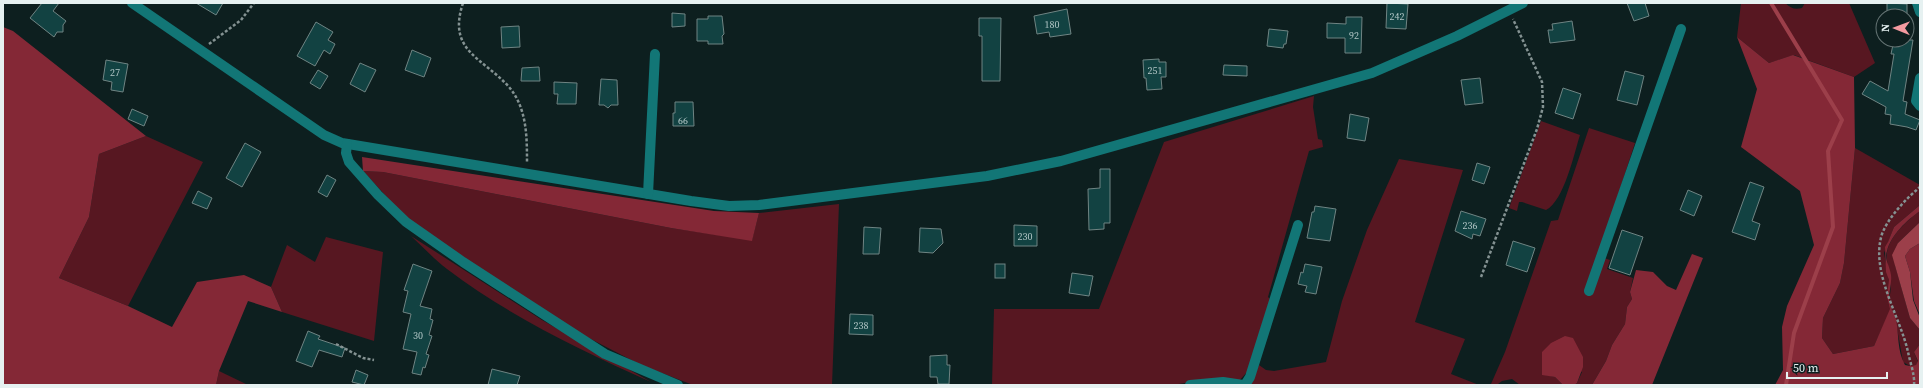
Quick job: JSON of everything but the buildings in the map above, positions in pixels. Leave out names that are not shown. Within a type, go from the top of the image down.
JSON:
[{"type":"street","points":[[132,3],[324,135],[347,144],[648,194],[740,206],[1007,173],[1060,161],[1372,72],[1457,36],[1523,3]]},
{"type":"street","points":[[1917,3],[1920,12]]},
{"type":"street","points":[[1589,291],[1681,29]]},
{"type":"street","points":[[648,194],[655,54]]},
{"type":"street","points":[[1920,78],[1916,101],[1920,106]]},
{"type":"street","points":[[347,144],[346,153],[349,162],[378,195],[406,222],[463,262],[605,354],[678,385]]},
{"type":"street","points":[[1190,385],[1223,382],[1244,385],[1250,377],[1298,226]]},
{"type":"path","points":[[202,50],[241,20],[254,3]]},
{"type":"path","points":[[463,3],[459,16],[459,34],[466,48],[509,88],[520,107],[527,135],[527,174]]},
{"type":"path","points":[[1481,277],[1543,107],[1542,82],[1508,10]]},
{"type":"path","points":[[1914,385],[1905,340],[1883,282],[1880,260],[1882,235],[1892,218],[1920,186]]},
{"type":"path","points":[[336,344],[363,358],[374,360]]},
{"type":"shaded area","points":[[1741,3],[1785,3],[1797,9],[1802,8],[1805,3],[1849,3],[1875,63],[1854,77],[1794,55],[1769,63],[1737,37]]},
{"type":"shaded area","points":[[3,27],[13,31],[146,136],[99,154],[89,217],[59,278],[128,306],[172,327],[197,282],[244,275],[271,287],[282,312],[248,301],[219,371],[216,385],[3,385]]},
{"type":"shaded area","points":[[1737,37],[1769,63],[1793,55],[1854,77],[1855,148],[1844,263],[1840,283],[1823,318],[1822,338],[1833,354],[1874,346],[1890,309],[1887,296],[1889,280],[1886,272],[1885,247],[1894,227],[1920,205],[1920,211],[1905,223],[1892,239],[1886,257],[1891,278],[1889,302],[1896,319],[1902,360],[1905,365],[1916,365],[1918,361],[1914,352],[1920,344],[1920,385],[1775,385],[1783,370],[1782,327],[1787,306],[1814,245],[1800,191],[1741,147],[1757,89]]},
{"type":"shaded area","points":[[1314,96],[1313,107],[1318,139],[1322,140],[1323,147],[1309,151],[1268,297],[1270,299],[1248,371],[1238,382],[1222,378],[1171,385],[992,385],[994,309],[1099,309],[1164,142]]},
{"type":"shaded area","points":[[1541,121],[1580,135],[1568,176],[1558,197],[1552,205],[1546,210],[1519,202],[1517,211],[1509,208]]},
{"type":"shaded area","points":[[1589,128],[1635,143],[1598,256],[1610,260],[1607,269],[1633,278],[1630,292],[1632,299],[1627,307],[1625,324],[1612,345],[1606,361],[1592,385],[1574,385],[1577,383],[1582,372],[1542,352],[1542,374],[1555,377],[1563,385],[1520,385],[1512,379],[1502,381],[1498,384],[1491,384],[1505,352],[1551,221],[1558,220]]},
{"type":"shaded area","points":[[146,136],[203,162],[128,306],[59,278],[89,217],[99,154]]},
{"type":"shaded area","points":[[1855,148],[1920,185],[1920,205],[1894,227],[1884,253],[1889,280],[1889,300],[1891,284],[1887,253],[1889,246],[1897,232],[1920,211],[1920,222],[1898,243],[1895,265],[1910,318],[1920,330],[1920,344],[1914,352],[1918,362],[1916,365],[1910,366],[1903,362],[1895,317],[1891,309],[1874,346],[1833,354],[1822,338],[1823,318],[1840,283],[1844,263]]},
{"type":"shaded area","points":[[362,157],[714,211],[759,213],[752,241],[671,228],[383,172],[363,171]]},
{"type":"shaded area","points":[[1399,159],[1463,170],[1415,322],[1465,339],[1451,374],[1479,385],[1251,385],[1259,365],[1266,370],[1274,371],[1326,362],[1342,301],[1367,230]]},
{"type":"shaded area","points":[[363,171],[383,172],[671,228],[752,240],[759,213],[839,204],[832,385],[693,385],[641,365],[558,322],[407,219]]},
{"type":"shaded area","points":[[1920,222],[1920,243],[1910,249],[1905,256],[1910,272],[1913,300],[1920,318],[1920,330],[1910,318],[1892,255],[1898,243]]},
{"type":"shaded area","points":[[411,236],[542,320],[651,382],[572,345],[495,302],[447,269]]},
{"type":"shaded area","points":[[326,237],[383,252],[374,341],[282,312],[271,287],[287,245],[315,262]]},
{"type":"shaded area","points":[[1920,243],[1920,315],[1914,301],[1910,272],[1905,256],[1910,249]]},
{"type":"shaded area","points":[[1692,254],[1703,258],[1652,385],[1592,385],[1606,361],[1612,345],[1625,324],[1627,307],[1632,299],[1630,292],[1636,270],[1653,272],[1667,286],[1676,290]]},
{"type":"shaded area","points":[[1565,336],[1573,338],[1583,357],[1583,367],[1577,383],[1574,385],[1563,385],[1555,377],[1542,375],[1542,352],[1551,343]]},
{"type":"shaded area","points":[[219,371],[248,385],[216,385]]},
{"type":"waterway","points":[[1771,3],[1842,120],[1828,151],[1833,227],[1794,333],[1786,385]]}]
